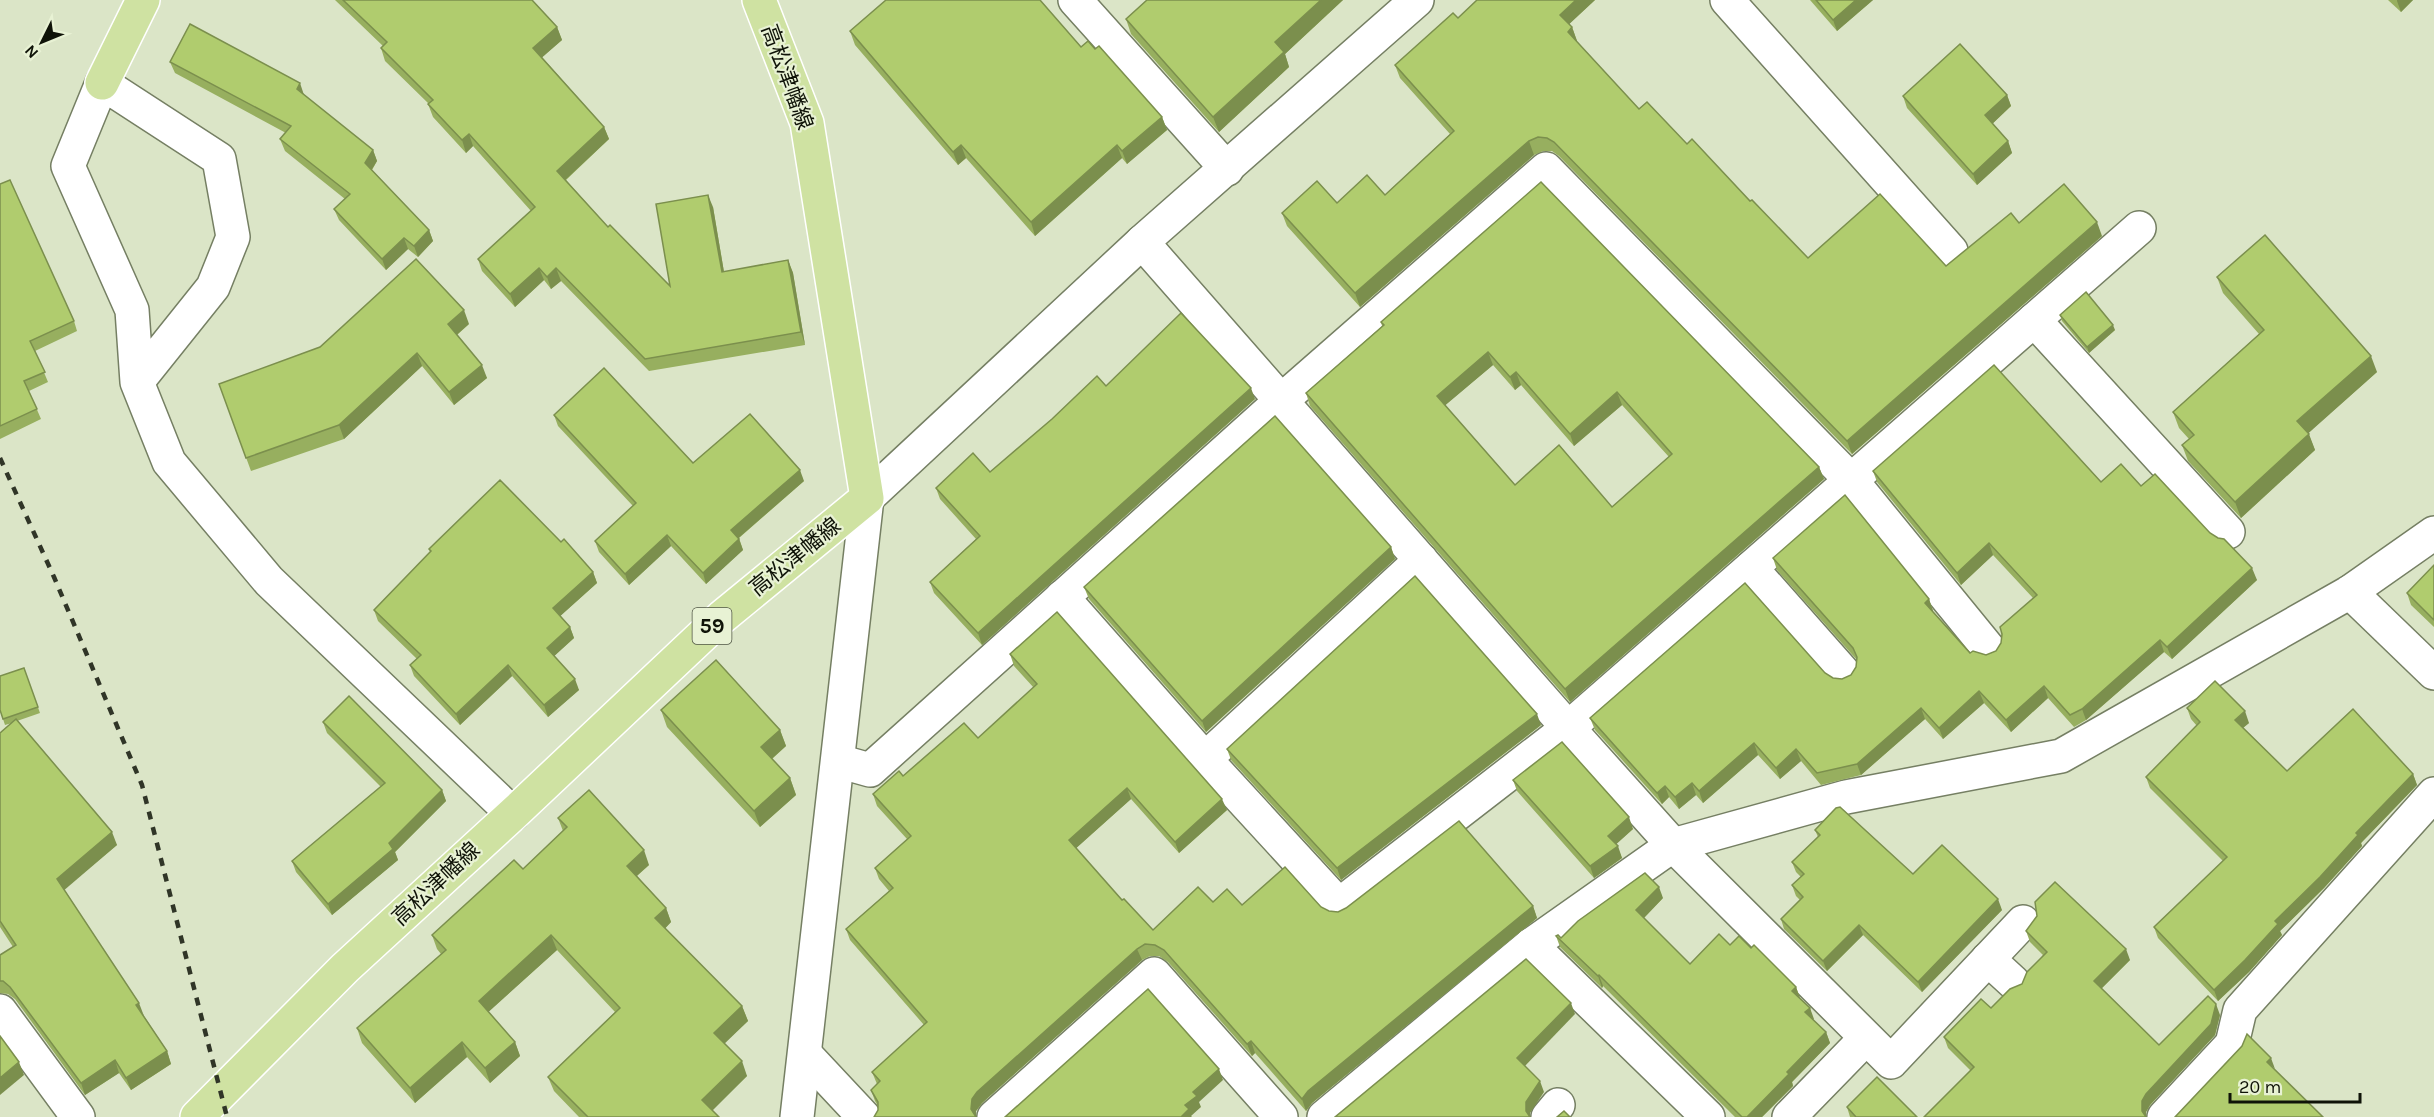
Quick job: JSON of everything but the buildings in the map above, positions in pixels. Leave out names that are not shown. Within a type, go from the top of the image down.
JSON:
[{"type":"main road","points":[[102,83],[143,0]]},
{"type":"main road","name":"高松津幡線","points":[[197,1117],[345,968],[722,617],[867,498],[807,123],[759,0]]},
{"type":"street","points":[[1075,0],[1227,169]]},
{"type":"street","points":[[798,1117],[867,498],[1142,242],[1417,0]]},
{"type":"street","points":[[1727,0],[1951,251]]},
{"type":"street","points":[[137,382],[213,287],[233,237],[219,159],[102,83],[68,166],[132,310],[137,382],[169,462],[270,581],[513,814]]},
{"type":"street","points":[[838,761],[870,770],[1282,400],[1546,169],[1851,480],[1988,648]]},
{"type":"street","points":[[1062,597],[1204,759],[1339,905],[1568,729],[2139,228]]},
{"type":"street","points":[[1142,242],[1568,729],[1673,845],[1891,1062],[2023,922]]},
{"type":"street","points":[[2034,320],[2228,532]]},
{"type":"street","points":[[1324,1117],[1532,945],[1673,845],[1846,797],[2061,756],[2350,592],[2434,533]]},
{"type":"street","points":[[1204,759],[1421,560]]},
{"type":"street","points":[[1751,568],[1843,672]]},
{"type":"street","points":[[2350,592],[2434,673]]},
{"type":"street","points":[[2164,1117],[2232,1044],[2240,1010],[2434,795]]},
{"type":"street","points":[[1532,945],[1708,1117]]},
{"type":"street","points":[[1988,959],[2013,982]]},
{"type":"street","points":[[994,1117],[1154,974],[1281,1117]]},
{"type":"street","points":[[0,1011],[78,1117]]},
{"type":"street","points":[[1789,1117],[1866,1038]]},
{"type":"street","points":[[805,1054],[864,1117]]},
{"type":"railway","points":[[0,458],[54,577],[142,785],[227,1117]]}]
